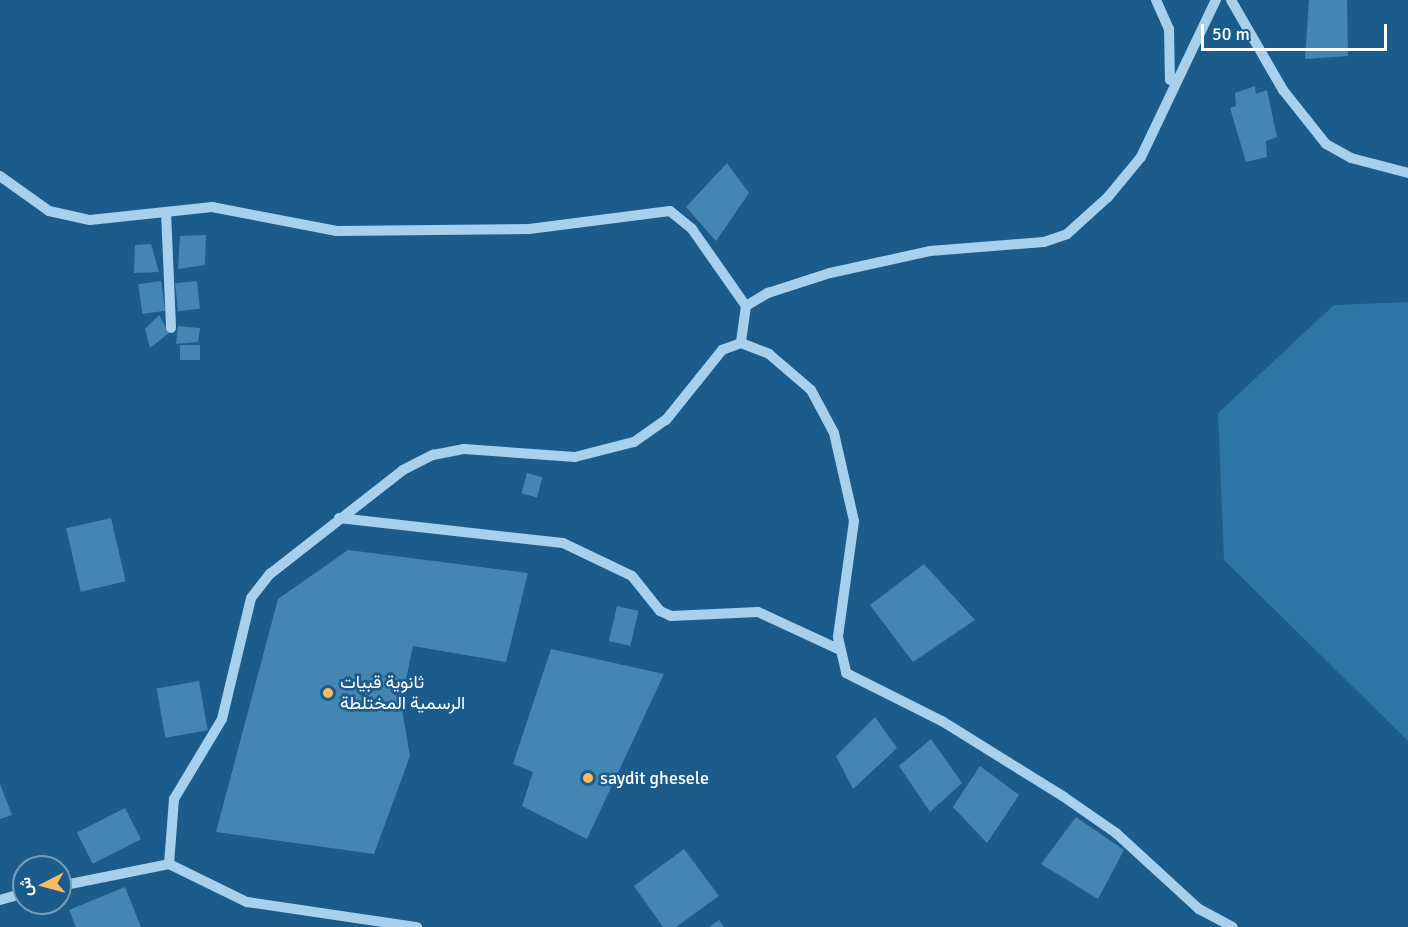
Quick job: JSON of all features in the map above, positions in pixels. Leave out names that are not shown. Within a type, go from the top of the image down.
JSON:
[{"type":"street","points":[[1156,0],[1169,29],[1169,90]]},
{"type":"street","points":[[746,306],[768,293],[830,273],[930,251],[1044,242],[1066,234],[1108,197],[1141,157],[1158,130],[1169,90],[1216,0]]},
{"type":"street","points":[[1231,0],[1278,82],[1326,144],[1351,158],[1408,173]]},
{"type":"street","points":[[0,176],[49,212],[69,219],[231,209],[337,231],[529,229],[658,209],[692,229],[746,306],[741,343]]},
{"type":"street","points":[[166,212],[171,328]]},
{"type":"street","points":[[169,864],[174,799],[228,704],[255,588],[339,518],[433,455],[464,449],[575,457],[621,448],[666,420],[722,350],[741,343],[769,354],[811,390],[834,433],[854,521],[838,649],[842,668],[854,680],[942,721],[1064,797],[1116,833],[1199,909],[1233,927]]},
{"type":"street","points":[[339,518],[563,543],[632,576],[660,611],[671,616],[758,612],[838,649]]},
{"type":"street","points":[[72,884],[169,864],[247,902],[417,927]]},
{"type":"shaded area","points":[[1408,302],[1408,741],[1224,560],[1218,413],[1334,305]]},
{"type":"building","points":[[1309,0],[1347,0],[1348,56],[1305,59]]},
{"type":"building","points":[[1255,86],[1256,94],[1267,90],[1277,137],[1266,141],[1267,157],[1246,162],[1230,108],[1236,106],[1235,93]]},
{"type":"building","points":[[727,163],[749,193],[716,241],[686,207]]},
{"type":"building","points":[[206,235],[205,265],[178,269],[180,236]]},
{"type":"building","points":[[151,244],[159,272],[134,273],[135,245]]},
{"type":"building","points":[[161,281],[165,311],[142,314],[138,284]]},
{"type":"building","points":[[197,281],[200,309],[178,311],[175,283]]},
{"type":"building","points":[[159,315],[169,333],[150,348],[145,329]]},
{"type":"building","points":[[178,326],[200,328],[198,342],[176,344]]},
{"type":"building","points":[[180,345],[200,345],[200,360],[180,360]]},
{"type":"building","points":[[527,473],[542,477],[537,497],[522,493]]},
{"type":"building","points":[[111,518],[126,581],[81,592],[66,528]]},
{"type":"building","name":"ثانوية قبيات الرسمية المختلطة","points":[[348,550],[528,573],[506,662],[413,646],[401,704],[410,756],[374,854],[216,832],[278,599]]},
{"type":"building","points":[[924,564],[975,620],[913,662],[870,605]]},
{"type":"building","points":[[617,606],[638,611],[630,646],[609,641]]},
{"type":"building","points":[[551,649],[664,674],[587,839],[522,806],[533,772],[513,764]]},
{"type":"building","points":[[199,681],[208,730],[165,738],[157,688]]},
{"type":"building","points":[[875,717],[897,748],[853,789],[836,756]]},
{"type":"building","points":[[931,739],[962,783],[930,812],[899,766]]},
{"type":"building","points":[[980,766],[1019,795],[987,843],[953,807]]},
{"type":"building","points":[[0,784],[12,815],[0,819]]},
{"type":"building","points":[[125,808],[141,839],[93,864],[77,833]]},
{"type":"building","points":[[1076,817],[1124,850],[1098,899],[1041,864]]},
{"type":"building","points":[[684,849],[719,896],[676,927],[663,927],[634,886]]},
{"type":"building","points":[[125,887],[141,927],[76,927],[71,915],[72,909]]},
{"type":"building","points":[[719,920],[724,927],[709,927]]},
{"type":"place","name":"ثانوية قبيات الرسمية المختلطة","points":[[328,693]]},
{"type":"place","name":"saydit ghesele","points":[[588,778]]}]
